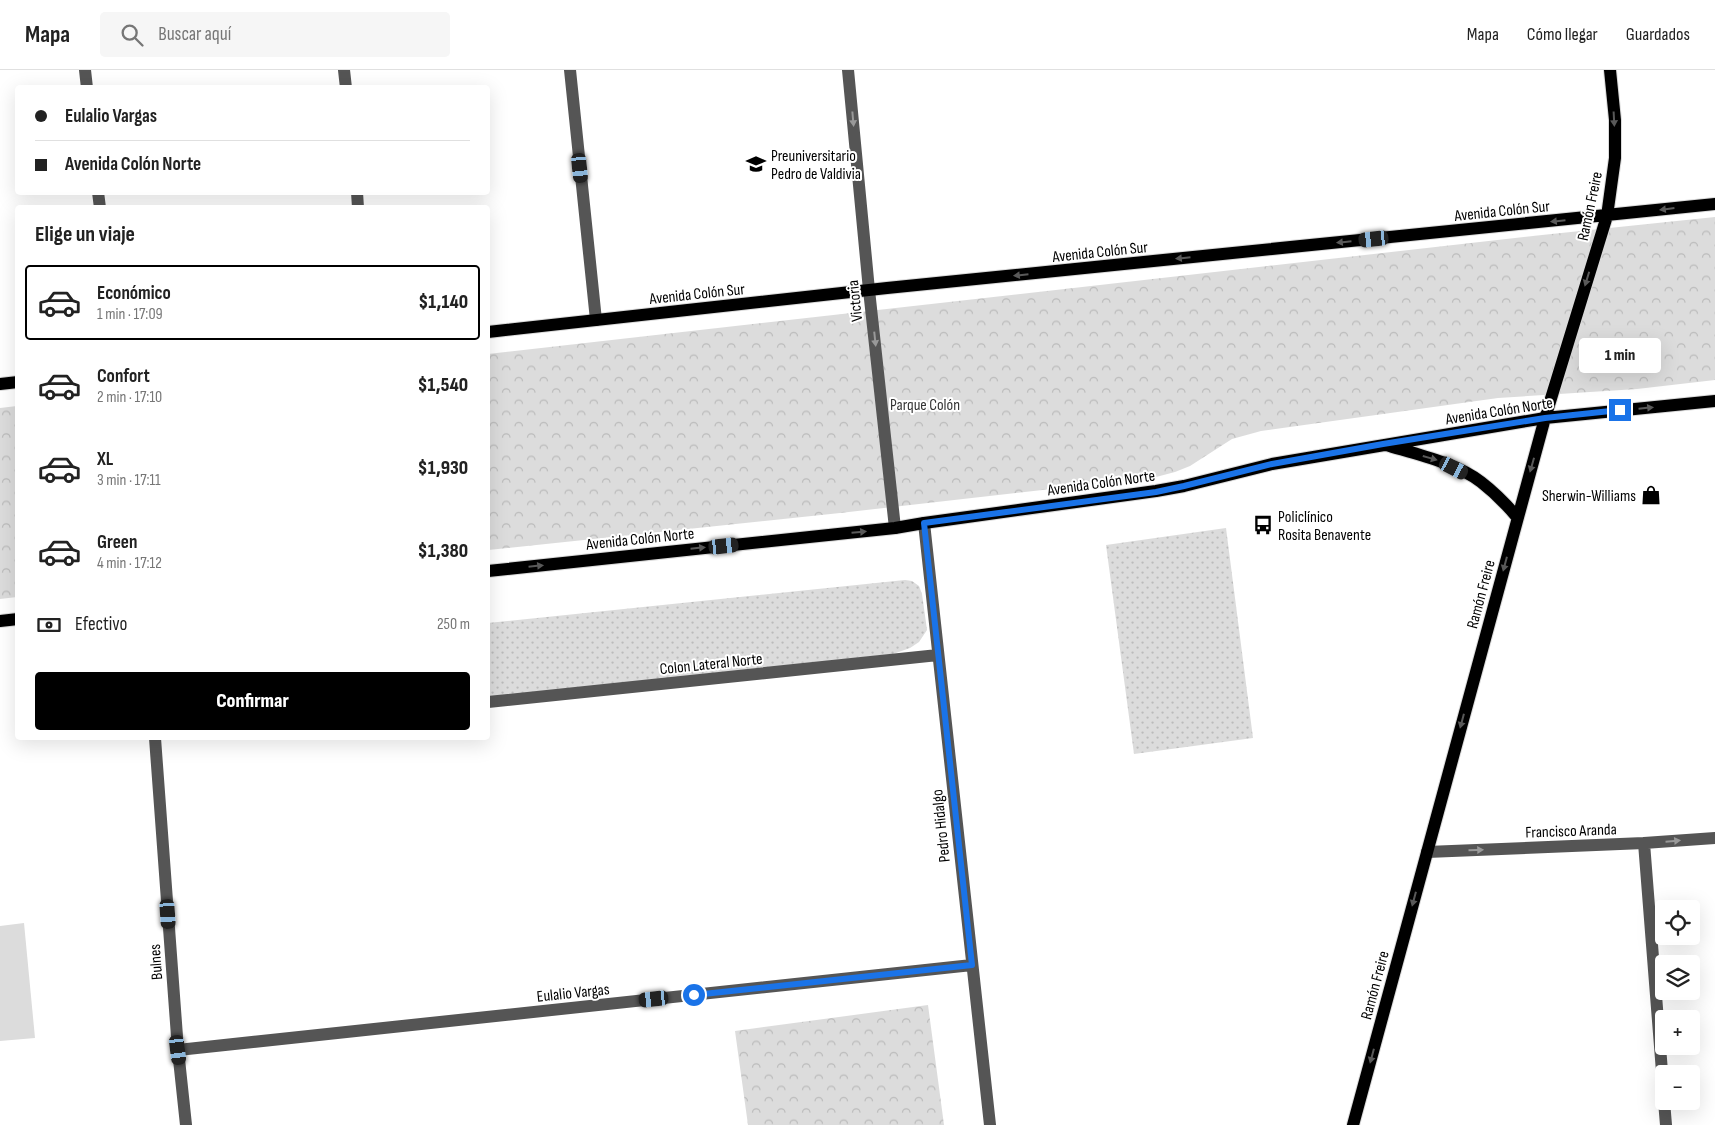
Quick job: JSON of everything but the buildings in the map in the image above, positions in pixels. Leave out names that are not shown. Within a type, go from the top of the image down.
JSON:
[{"type":"main road","name":"Ramón Freire","points":[[1353,1125],[1517,517],[1545,418],[1607,216],[1615,158],[1615,120],[1610,70]]},
{"type":"main road","name":"Avenida Colón Sur","points":[[490,332],[869,290],[1715,204]]},
{"type":"main road","points":[[0,384],[15,382]]},
{"type":"main road","name":"Avenida Colón Norte","points":[[490,571],[895,528],[1156,492],[1272,464],[1383,444],[1545,418],[1715,401]]},
{"type":"main road","points":[[1383,444],[1442,462],[1479,480],[1501,499],[1517,517]]},
{"type":"main road","points":[[0,621],[15,620]]},
{"type":"street","points":[[85,70],[86,85]]},
{"type":"street","points":[[344,70],[346,85]]},
{"type":"street","points":[[570,70],[596,320]]},
{"type":"street","name":"Victoria","points":[[848,70],[869,290],[895,528]]},
{"type":"street","name":"Pedro Hidalgo","points":[[924,523],[990,1125]]},
{"type":"street","name":"Colon Lateral Norte","points":[[490,702],[938,655]]},
{"type":"street","name":"Bulnes","points":[[155,740],[178,1050],[186,1125]]},
{"type":"street","name":"Francisco Aranda","points":[[1427,852],[1644,843],[1715,838]]},
{"type":"street","points":[[1644,843],[1661,1065]]},
{"type":"street","name":"Eulalio Vargas","points":[[178,1050],[972,965]]},
{"type":"street","points":[[1665,1110],[1666,1125]]},
{"type":"green space","name":"Parque Colón","points":[[1715,217],[1715,380],[1637,389],[1498,398],[1261,431],[1232,439],[1190,466],[1156,477],[490,550],[490,354]]},
{"type":"green space","points":[[15,406],[15,597],[0,599],[0,408]]},
{"type":"green space","points":[[1226,528],[1253,738],[1134,754],[1106,545]]},
{"type":"green space","points":[[905,580],[912,581],[919,586],[922,594],[927,630],[919,642],[910,648],[893,654],[490,697],[490,623]]},
{"type":"green space","points":[[24,923],[35,1038],[0,1041],[0,926]]},
{"type":"green space","points":[[928,1005],[944,1125],[748,1125],[735,1031]]},
{"type":"place","name":"Preuniversitario Pedro de Valdivia","points":[[756,164]]},
{"type":"place","name":"Sherwin-Williams","points":[[1651,495]]},
{"type":"place","name":"Policlínico Rosita Benavente","points":[[1263,525]]},
{"type":"route","points":[[694,995],[972,965],[924,523],[1156,492],[1272,464],[1383,444],[1545,418],[1620,410]]}]
